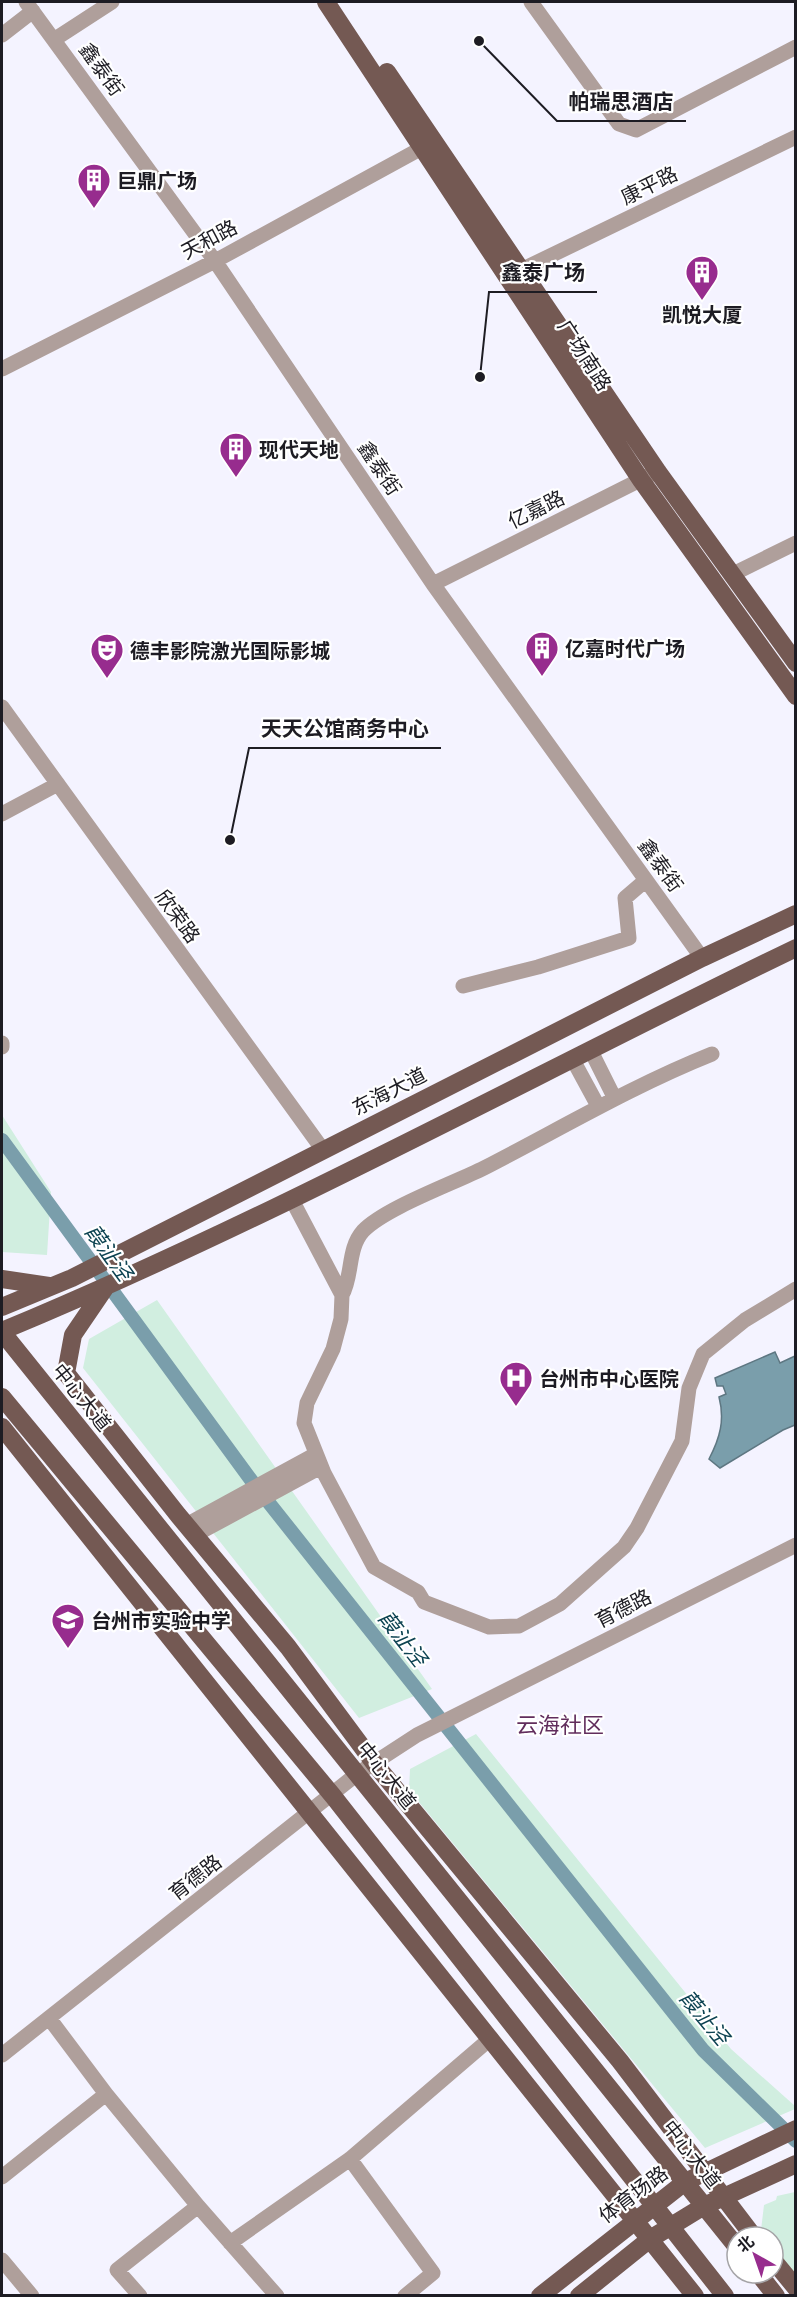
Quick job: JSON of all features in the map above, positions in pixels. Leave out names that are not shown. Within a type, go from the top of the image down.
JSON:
[{"type":"main road","name":"广场南路","points":[[326,2],[521,270],[658,472],[795,663]]},
{"type":"main road","name":"广场南路","points":[[340,2],[641,480],[795,696]]},
{"type":"main road","name":"东海大道","points":[[2,1307],[72,1278],[702,958],[795,914]]},
{"type":"main road","points":[[2,1331],[129,1278],[292,1200],[795,948]]},
{"type":"main road","points":[[2,1279],[51,1287]]},
{"type":"main road","points":[[105,1288],[73,1335],[66,1373],[190,1530],[288,1647],[374,1763],[620,2061],[744,2225]]},
{"type":"main road","name":"中心大道","points":[[2,1331],[725,2232]]},
{"type":"main road","points":[[2,1397],[333,1796],[725,2295]]},
{"type":"main road","points":[[2,1426],[57,1464]]},
{"type":"main road","points":[[2,1426],[695,2295]]},
{"type":"main road","points":[[153,1483],[187,1562]]},
{"type":"main road","points":[[116,1570],[133,1555]]},
{"type":"main road","points":[[512,1966],[556,1982]]},
{"type":"main road","points":[[466,2005],[506,2016]]},
{"type":"main road","name":"体育场路","points":[[540,2295],[686,2182],[702,2172],[795,2129]]},
{"type":"main road","points":[[579,2295],[650,2239],[671,2226],[721,2196],[790,2166]]},
{"type":"main road","points":[[785,2275],[795,2288]]},
{"type":"street","points":[[55,39],[112,2]]},
{"type":"street","points":[[531,2],[619,124],[636,130],[795,47]]},
{"type":"street","points":[[2,35],[29,6]]},
{"type":"street","name":"鑫泰街","points":[[29,6],[215,261],[433,584],[702,958]]},
{"type":"street","name":"康平路","points":[[521,270],[795,137]]},
{"type":"street","name":"天和路","points":[[2,366],[215,261],[428,144]]},
{"type":"street","name":"亿嘉路","points":[[433,584],[658,472]]},
{"type":"street","points":[[733,574],[795,543]]},
{"type":"street","name":"欣荣路","points":[[2,706],[322,1150]]},
{"type":"street","points":[[2,813],[58,784]]},
{"type":"street","points":[[463,986],[538,967],[629,938],[625,898],[646,880]]},
{"type":"street","points":[[591,1051],[614,1097]]},
{"type":"street","points":[[342,1295],[348,1286],[353,1248],[362,1232],[380,1218],[483,1168],[614,1097],[712,1054]]},
{"type":"street","points":[[573,1060],[598,1106]]},
{"type":"street","points":[[292,1200],[342,1295],[341,1319],[333,1349],[307,1403],[304,1424],[319,1461],[374,1567],[418,1592],[424,1602],[489,1627],[519,1626],[560,1604],[624,1546],[637,1528],[682,1441],[689,1388],[703,1354],[745,1320],[795,1289]]},
{"type":"street","points":[[190,1530],[319,1461]]},
{"type":"street","name":"育德路","points":[[2,2055],[333,1796],[357,1774],[417,1735],[795,1545]]},
{"type":"street","points":[[49,2018],[106,2094],[198,2206],[277,2295]]},
{"type":"street","points":[[230,2243],[350,2159],[491,2038]]},
{"type":"street","points":[[2,2177],[106,2094]]},
{"type":"street","points":[[350,2159],[433,2273],[405,2295]]},
{"type":"street","points":[[140,2295],[117,2270],[198,2206]]},
{"type":"street","points":[[2,2260],[32,2295]]},
{"type":"green space","points":[[2,1115],[51,1192],[47,1255],[2,1252]]},
{"type":"green space","points":[[157,1300],[432,1689],[359,1718],[83,1368],[89,1339]]},
{"type":"green space","points":[[476,1734],[731,2049],[795,2106],[795,2109],[705,2148],[409,1790],[410,1769]]},
{"type":"green space","points":[[795,2192],[795,2274],[785,2261],[785,2225],[762,2225],[764,2205],[776,2200],[777,2196]]},
{"type":"water","points":[[775,1352],[780,1363],[795,1356],[795,1425],[720,1468],[709,1459],[720,1429],[722,1413],[719,1397],[726,1394],[723,1386],[717,1386],[715,1378]]},
{"type":"waterway","name":"葭沚泾","points":[[2,1140],[254,1484],[703,2050],[796,2141]]},
{"type":"place","name":"帕瑞思酒店","points":[[479,41]]},
{"type":"place","name":"巨鼎广场","points":[[94,209]]},
{"type":"place","name":"凯悦大厦","points":[[702,301]]},
{"type":"place","name":"鑫泰广场","points":[[480,377]]},
{"type":"place","name":"现代天地","points":[[236,478]]},
{"type":"place","name":"亿嘉时代广场","points":[[542,677]]},
{"type":"place","name":"德丰影院激光国际影城","points":[[107,679]]},
{"type":"place","name":"天天公馆商务中心","points":[[230,840]]},
{"type":"place","name":"台州市中心医院","points":[[516,1407]]},
{"type":"place","name":"台州市实验中学","points":[[68,1649]]},
{"type":"district","name":"云海社区","points":[[560,1725]]}]
